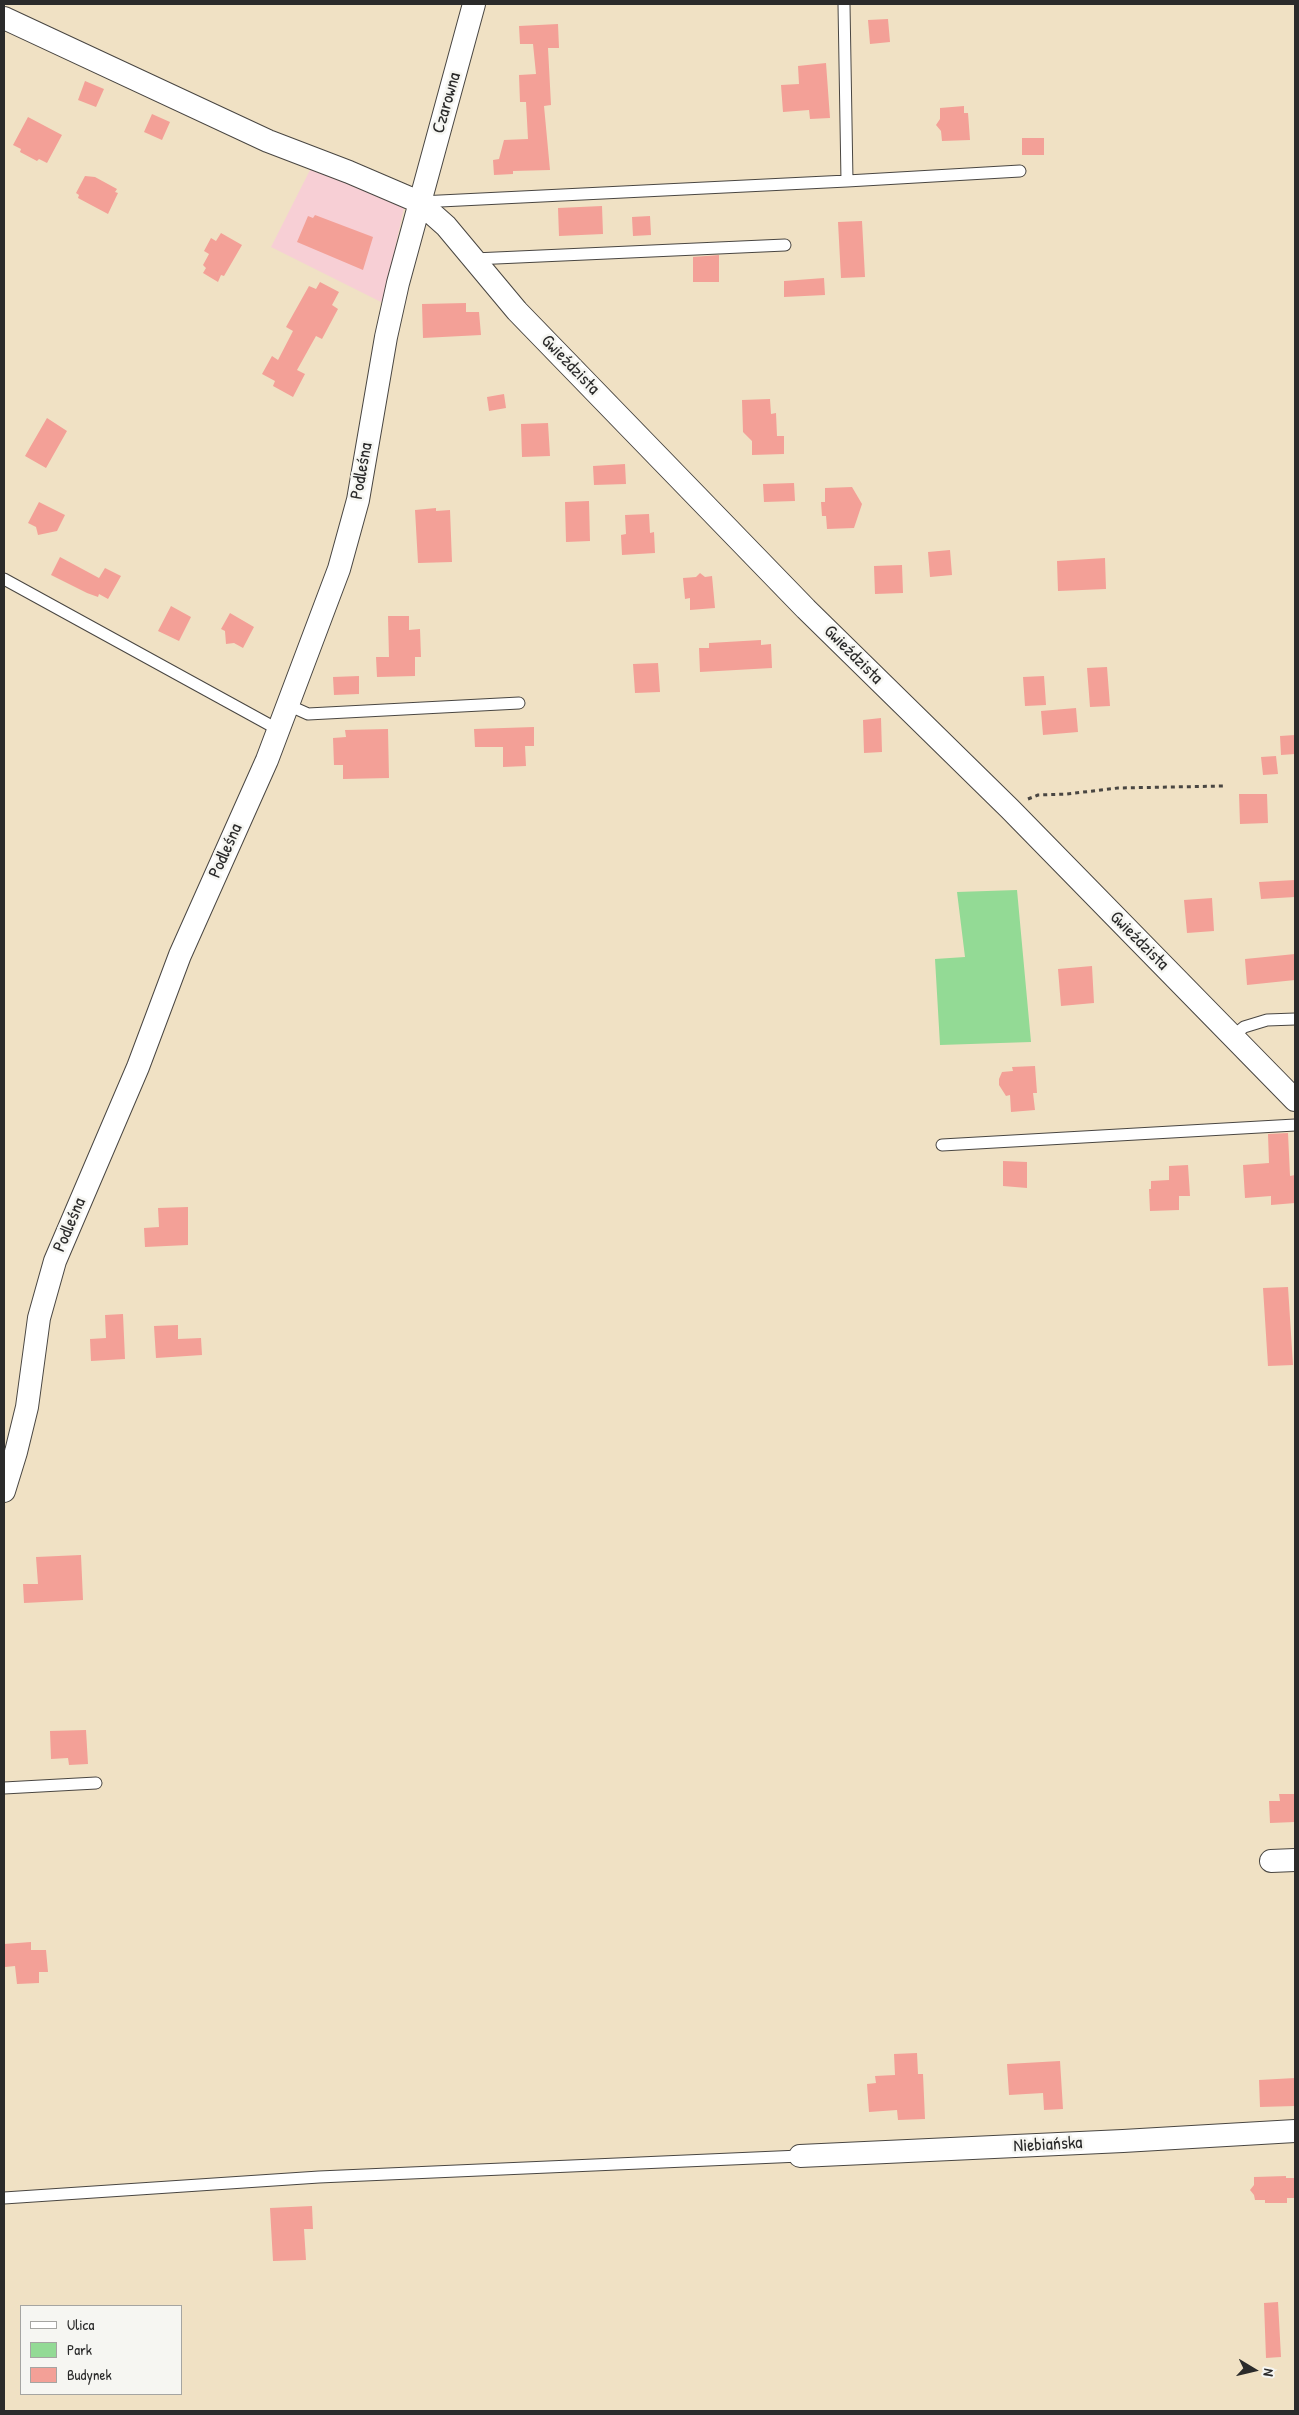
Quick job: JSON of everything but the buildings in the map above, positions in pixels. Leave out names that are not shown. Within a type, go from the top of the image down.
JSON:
[{"type":"street","name":"Czarowna","points":[[419,202],[474,4]]},
{"type":"street","name":"Gwieździsta","points":[[4,18],[268,141],[349,172],[419,202],[446,226],[517,311],[806,609],[1010,809],[1295,1100]]},
{"type":"street","name":"Podleśna","points":[[4,1491],[28,1407],[39,1318],[55,1261],[138,1067],[180,955],[279,730],[339,569],[358,500],[386,337],[419,202]]},
{"type":"street","points":[[1271,1861],[1295,1860]]},
{"type":"street","name":"Niebiańska","points":[[800,2156],[1295,2131]]},
{"type":"lane","points":[[844,4],[848,182]]},
{"type":"lane","points":[[419,202],[848,182],[1020,171]]},
{"type":"lane","points":[[474,259],[785,245]]},
{"type":"lane","points":[[4,579],[279,730]]},
{"type":"lane","points":[[288,705],[308,714],[519,703]]},
{"type":"lane","points":[[1233,1036],[1244,1027],[1267,1020],[1295,1019]]},
{"type":"lane","points":[[942,1145],[1295,1125]]},
{"type":"lane","points":[[4,1788],[96,1783]]},
{"type":"lane","points":[[4,2198],[319,2177],[800,2156]]},
{"type":"path","points":[[1010,809],[1018,802],[1038,795],[1068,794],[1118,788],[1224,786]]},
{"type":"shaded area","points":[[311,168],[404,208],[383,303],[271,247]]},
{"type":"green space","points":[[1017,890],[1031,1042],[940,1045],[935,959],[965,957],[957,892]]}]
